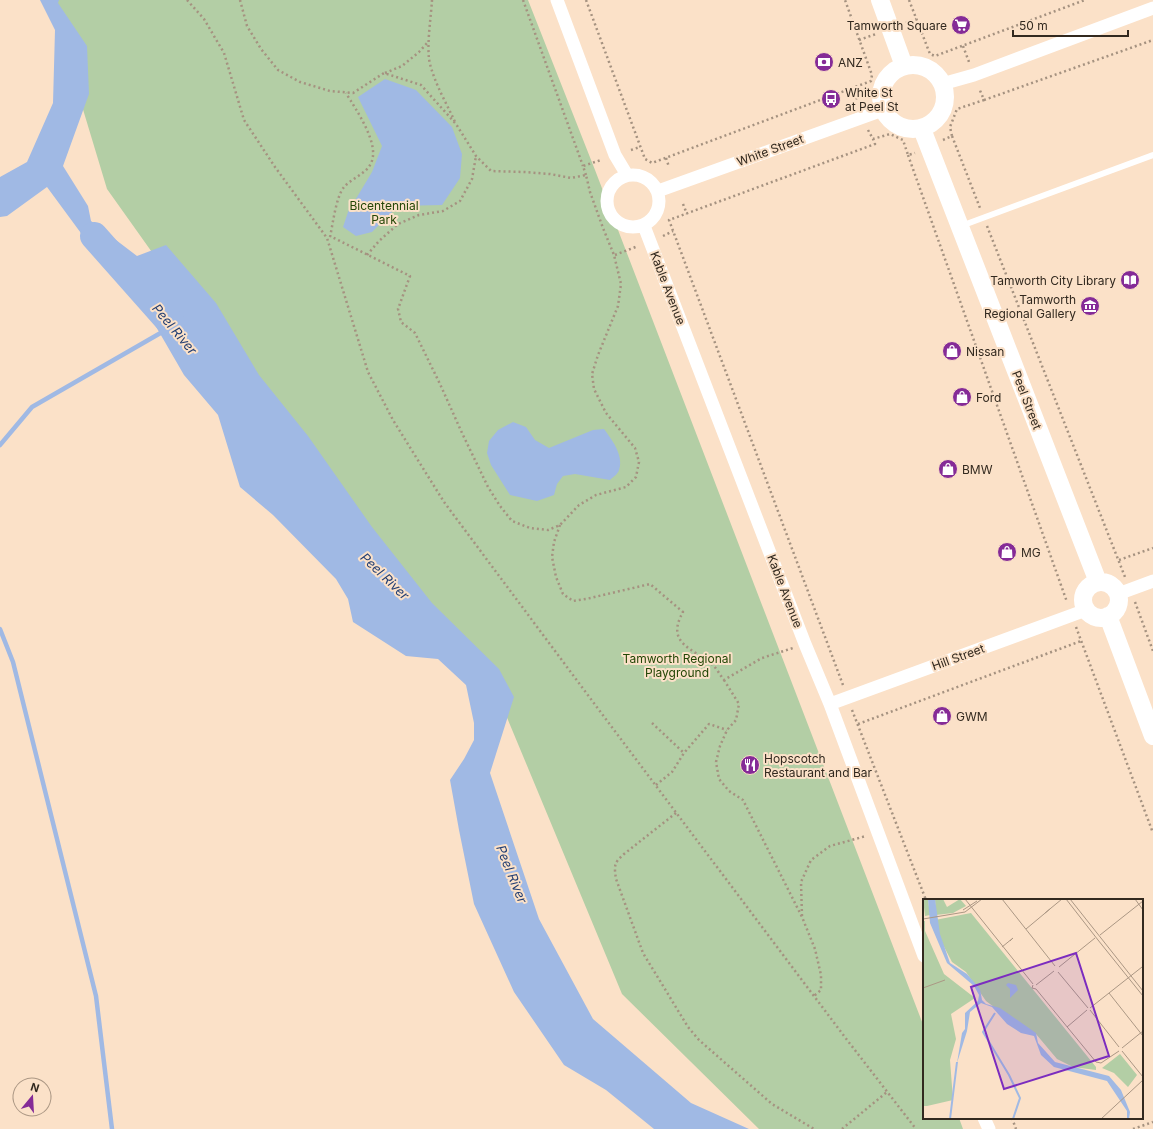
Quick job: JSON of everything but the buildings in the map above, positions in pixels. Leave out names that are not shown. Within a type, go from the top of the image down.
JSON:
[{"type":"main road","points":[[880,0],[904,66]]},
{"type":"main road","points":[[916,65],[927,68],[936,75],[945,92],[945,103],[941,114],[933,123],[922,128],[911,129],[901,127],[891,121],[883,110],[881,96],[883,86],[895,70],[904,66],[916,65]]},
{"type":"main road","name":"Peel Street","points":[[922,128],[1098,582]]},
{"type":"main road","points":[[1104,582],[1124,592],[1119,599],[1116,609],[1108,616],[1103,618],[1079,612],[1083,604],[1084,592],[1087,587],[1092,584],[1104,582]]},
{"type":"main road","points":[[1108,616],[1153,736]]},
{"type":"street","points":[[557,0],[615,155],[627,175]]},
{"type":"street","points":[[942,84],[974,75],[1153,8]]},
{"type":"street","name":"White Street","points":[[658,191],[883,110]]},
{"type":"street","points":[[627,175],[636,175],[645,178],[652,183],[658,191],[660,198],[658,211],[651,221],[644,226],[636,228],[619,224],[612,218],[608,210],[608,192],[613,184],[627,175]]},
{"type":"street","name":"Kable Avenue","points":[[644,226],[805,644],[830,704],[923,953]]},
{"type":"street","points":[[1124,592],[1153,581]]},
{"type":"street","name":"Hill Street","points":[[830,704],[1079,612]]},
{"type":"street","points":[[984,1119],[988,1129]]},
{"type":"lane","points":[[961,226],[1153,155]]},
{"type":"path","points":[[187,0],[204,19],[224,53],[244,120],[275,167],[328,237],[368,372],[393,420],[444,502],[814,996],[916,1129]]},
{"type":"path","points":[[240,0],[247,26],[261,49],[278,70],[300,82],[330,92],[352,93],[384,73],[402,66],[420,52],[429,41]]},
{"type":"path","points":[[432,0],[429,58],[434,75],[456,124],[476,156],[491,171],[550,174],[572,178],[586,175]]},
{"type":"path","points":[[328,237],[410,276],[398,309],[401,322],[415,333],[488,487],[512,522],[530,528],[548,530],[560,525],[579,505],[596,495],[626,487],[636,477],[639,462],[635,448],[606,413],[594,389],[592,374],[618,306],[621,284],[614,255],[592,198],[583,166],[523,0]]},
{"type":"path","points":[[586,0],[645,160],[652,164],[871,81],[872,75],[845,0]]},
{"type":"path","points":[[909,0],[930,54],[935,56],[1085,0]]},
{"type":"path","points":[[903,24],[916,19]]},
{"type":"path","points":[[859,40],[876,34]]},
{"type":"path","points":[[1153,40],[957,109],[950,127],[952,136],[1120,560],[1124,592],[1153,651]]},
{"type":"path","points":[[963,46],[970,64]]},
{"type":"path","points":[[384,73],[421,85],[456,124]]},
{"type":"path","points":[[853,88],[858,102]]},
{"type":"path","points":[[979,88],[984,100]]},
{"type":"path","points":[[328,237],[337,203],[344,187],[370,166],[373,156],[371,142],[362,120],[346,92]]},
{"type":"path","points":[[868,130],[874,139],[875,144],[669,220],[848,698],[926,899]]},
{"type":"path","points":[[874,139],[890,134],[903,140],[1079,612],[1082,641],[1153,833]]},
{"type":"path","points":[[947,138],[952,136]]},
{"type":"path","points":[[631,150],[640,147]]},
{"type":"path","points":[[908,155],[918,152]]},
{"type":"path","points":[[367,255],[379,241],[398,224],[419,215],[443,211],[460,202],[472,179],[476,156]]},
{"type":"path","points":[[666,158],[669,167]]},
{"type":"path","points":[[583,166],[601,160]]},
{"type":"path","points":[[684,204],[687,214]]},
{"type":"path","points":[[560,525],[554,542],[552,558],[556,577],[563,594],[573,600],[586,599],[650,584],[683,612],[677,622],[676,632],[682,643],[714,666],[739,704],[736,720],[727,730],[720,746],[716,762],[719,779],[729,791],[743,800],[802,917],[815,949],[821,974],[821,990],[814,996]]},
{"type":"path","points":[[1120,560],[1153,548]]},
{"type":"path","points":[[858,724],[1082,641]]},
{"type":"path","points":[[724,680],[762,658],[805,644]]},
{"type":"path","points":[[652,723],[684,753]]},
{"type":"path","points":[[656,785],[672,772],[684,753],[709,724],[727,730]]},
{"type":"path","points":[[677,813],[624,854],[617,861],[614,867],[616,879],[643,952],[688,1027],[699,1040],[772,1104],[814,1129]]},
{"type":"path","points":[[802,917],[800,882],[811,860],[830,846],[878,832]]},
{"type":"path","points":[[842,1129],[887,1092]]},
{"type":"path","points":[[1012,1119],[1016,1129]]},
{"type":"path","points":[[1133,1129],[1153,1122]]},
{"type":"green space","name":"Bicentennial Park","points":[[50,0],[528,0],[595,170],[923,1024],[923,1119],[959,1119],[963,1129],[759,1129],[622,994],[491,679],[408,612],[107,189]]},
{"type":"water","points":[[40,0],[59,0],[58,3],[87,46],[89,94],[63,166],[88,206],[91,221],[137,256],[166,245],[216,303],[259,375],[308,436],[372,527],[432,603],[499,669],[514,697],[490,773],[539,919],[593,1019],[691,1103],[749,1129],[654,1129],[606,1090],[564,1065],[514,992],[474,904],[450,780],[464,759],[474,740],[474,723],[466,685],[438,659],[406,656],[353,622],[348,599],[336,579],[273,515],[240,487],[218,415],[184,375],[151,318],[138,267],[115,264],[86,240],[47,187],[7,216],[0,217],[0,177],[27,162],[53,103],[55,30]]},
{"type":"water","points":[[385,79],[416,90],[452,127],[462,154],[460,178],[442,205],[398,206],[372,232],[356,236],[343,227],[348,212],[372,172],[382,146],[358,97]]},
{"type":"water","points":[[513,422],[526,427],[535,440],[549,448],[593,430],[604,429],[619,453],[620,464],[617,474],[610,480],[575,474],[563,476],[557,484],[554,495],[537,501],[510,495],[491,465],[487,453],[489,441],[498,430]]},
{"type":"waterway","name":"Peel River","points":[[94,236],[171,323]]},
{"type":"waterway","points":[[0,445],[32,407],[164,331]]},
{"type":"waterway","points":[[0,629],[13,662],[96,996],[112,1129]]},
{"type":"place","name":"Tamworth Square","points":[[961,25]]},
{"type":"place","name":"ANZ","points":[[824,62]]},
{"type":"place","name":"White St at Peel St","points":[[831,99]]},
{"type":"place","name":"Tamworth City Library","points":[[1130,280]]},
{"type":"place","name":"Tamworth Regional Gallery","points":[[1090,306]]},
{"type":"place","name":"Nissan","points":[[952,351]]},
{"type":"place","name":"Ford","points":[[962,397]]},
{"type":"place","name":"BMW","points":[[948,469]]},
{"type":"place","name":"MG","points":[[1007,552]]},
{"type":"place","name":"GWM","points":[[942,716]]},
{"type":"place","name":"Hopscotch Restaurant and Bar","points":[[750,765]]},
{"type":"park label","name":"Tamworth Regional Playground","points":[[677,665]]}]
